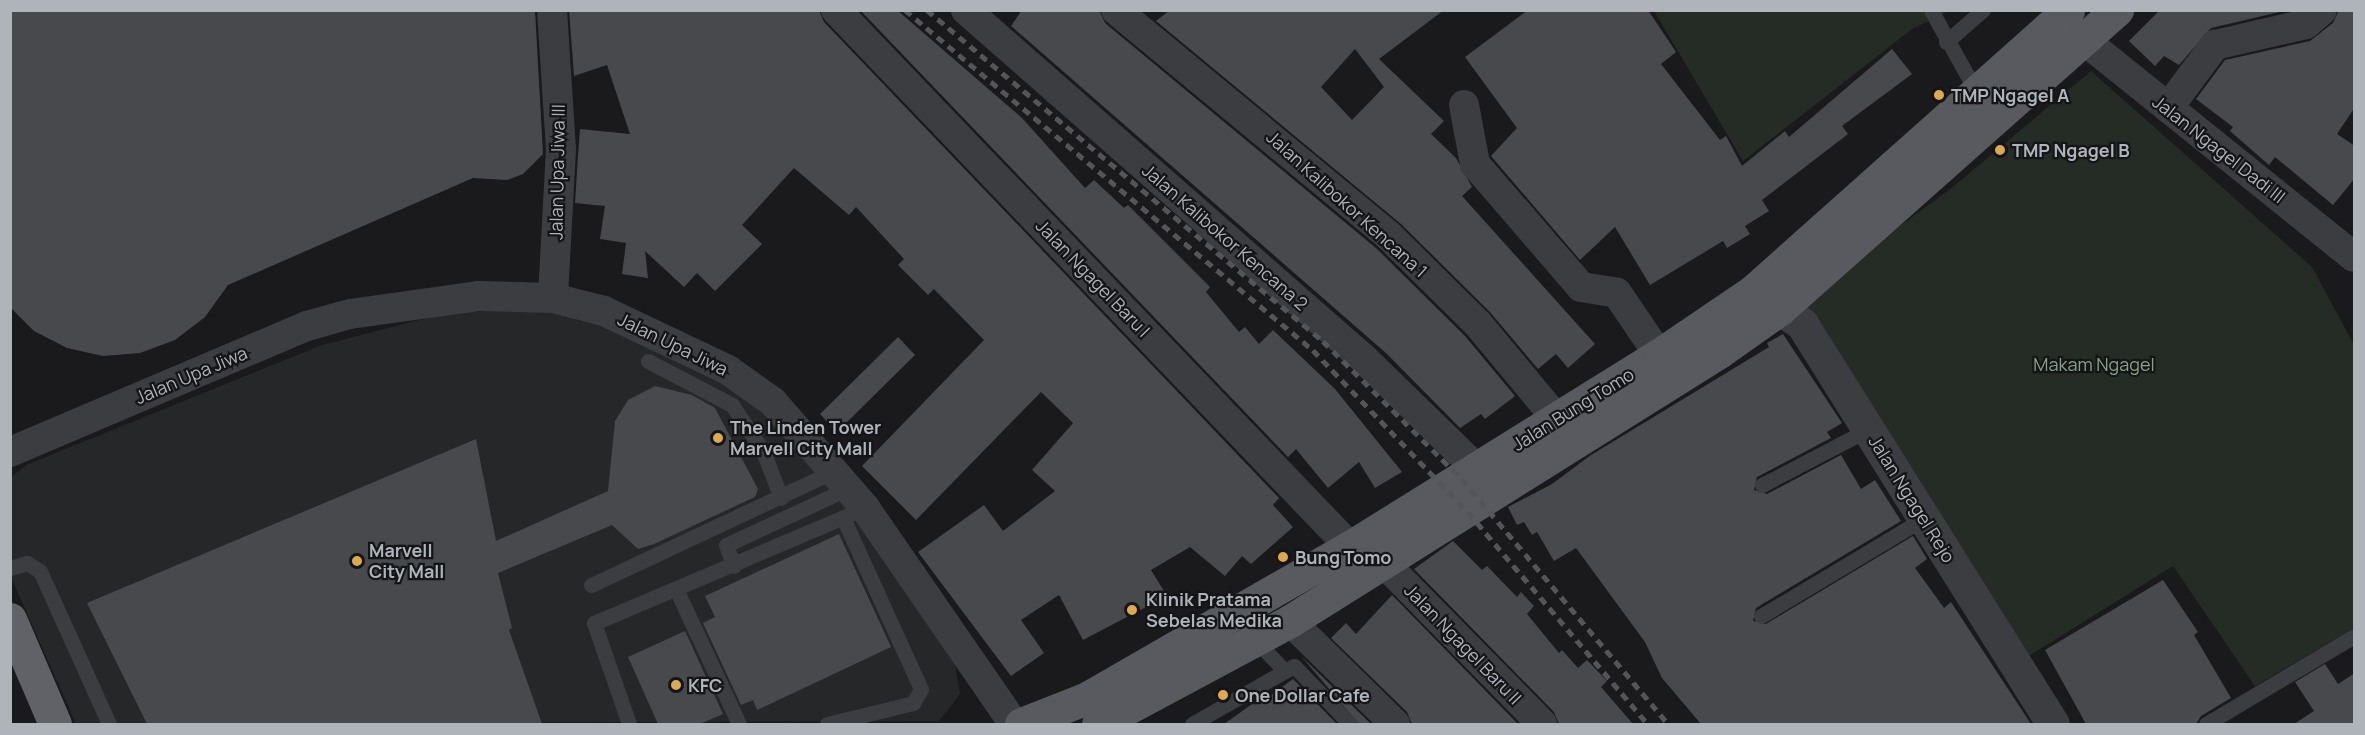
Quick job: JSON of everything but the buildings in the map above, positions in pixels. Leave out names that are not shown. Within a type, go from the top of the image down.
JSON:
[{"type":"highway","points":[[10,620],[55,724]]},
{"type":"main road","name":"Jalan Bung Tomo","points":[[1021,724],[1087,698],[1350,548],[1659,355],[1753,291],[2068,10]]},
{"type":"main road","name":"Jalan Bung Tomo","points":[[1098,724],[1257,642],[1385,564],[1780,309],[2117,10]]},
{"type":"street","name":"Jalan Upa Jiwa III","points":[[552,10],[561,149],[553,298]]},
{"type":"street","name":"Jalan Ngagel Baru I","points":[[836,10],[1350,548]]},
{"type":"street","name":"Jalan Kalibokor Kencana 2","points":[[966,10],[1364,359],[1477,469]]},
{"type":"street","name":"Jalan Kalibokor Kencana 1","points":[[1116,10],[1389,236],[1478,324],[1557,419]]},
{"type":"street","points":[[2168,108],[2215,45],[2306,24],[2322,10]]},
{"type":"street","name":"Jalan Ngagel Dadi III","points":[[2084,40],[2354,256]]},
{"type":"street","points":[[1464,105],[1475,164],[1581,287],[1617,293],[1659,355]]},
{"type":"street","name":"Jalan Ngagel Rejo","points":[[1753,291],[1803,324],[2053,724]]},
{"type":"street","name":"Jalan Upa Jiwa","points":[[10,452],[307,326],[350,314],[436,298],[553,298],[604,311],[653,330],[728,370],[773,402],[848,496],[1014,724]]},
{"type":"street","name":"Jalan Ngagel Baru II","points":[[1385,564],[1542,724]]},
{"type":"street","points":[[1290,621],[1395,724]]},
{"type":"lane","points":[[1931,10],[1946,42],[1977,93]]},
{"type":"lane","points":[[1946,42],[1983,10]]},
{"type":"lane","points":[[648,361],[732,405],[763,450],[781,498]]},
{"type":"lane","points":[[1762,485],[1869,429]]},
{"type":"lane","points":[[591,585],[781,498],[848,496]]},
{"type":"lane","points":[[734,566],[726,545],[848,496]]},
{"type":"lane","points":[[623,723],[594,623],[734,566],[848,496]]},
{"type":"lane","points":[[827,724],[913,703],[921,689],[848,496]]},
{"type":"lane","points":[[1761,616],[1926,518]]},
{"type":"lane","points":[[10,568],[27,563],[40,572],[109,724]]},
{"type":"lane","points":[[677,591],[739,724]]},
{"type":"lane","points":[[2206,724],[2355,636]]},
{"type":"lane","points":[[1257,642],[1285,671]]},
{"type":"lane","points":[[1192,724],[1294,666],[1350,724]]},
{"type":"shaded area","points":[[531,309],[616,325],[692,362],[758,408],[808,455],[953,652],[960,694],[939,721],[76,724],[11,577],[10,478],[26,465],[322,345],[447,313]]},
{"type":"green space","points":[[1654,11],[1949,11],[1912,29],[1743,161]]},
{"type":"green space","name":"Makam Ngagel","points":[[2091,71],[2312,267],[2354,345],[2354,628],[2255,686],[2173,566],[2024,659],[1799,300],[1953,187]]},
{"type":"railway","points":[[905,10],[1313,350],[1468,512],[1648,724]]},
{"type":"railway","points":[[927,10],[1323,341],[1462,479],[1668,724]]},
{"type":"place","name":"TMP Ngagel A","points":[[1939,95]]},
{"type":"place","name":"TMP Ngagel B","points":[[2000,150]]},
{"type":"place","name":"The Linden Tower Marvell City Mall","points":[[718,438]]},
{"type":"place","name":"Bung Tomo","points":[[1283,557]]},
{"type":"place","name":"Marvell City Mall","points":[[357,561]]},
{"type":"place","name":"Klinik Pratama Sebelas Medika","points":[[1132,610]]},
{"type":"place","name":"KFC","points":[[676,685]]},
{"type":"place","name":"One Dollar Cafe","points":[[1223,695]]}]
